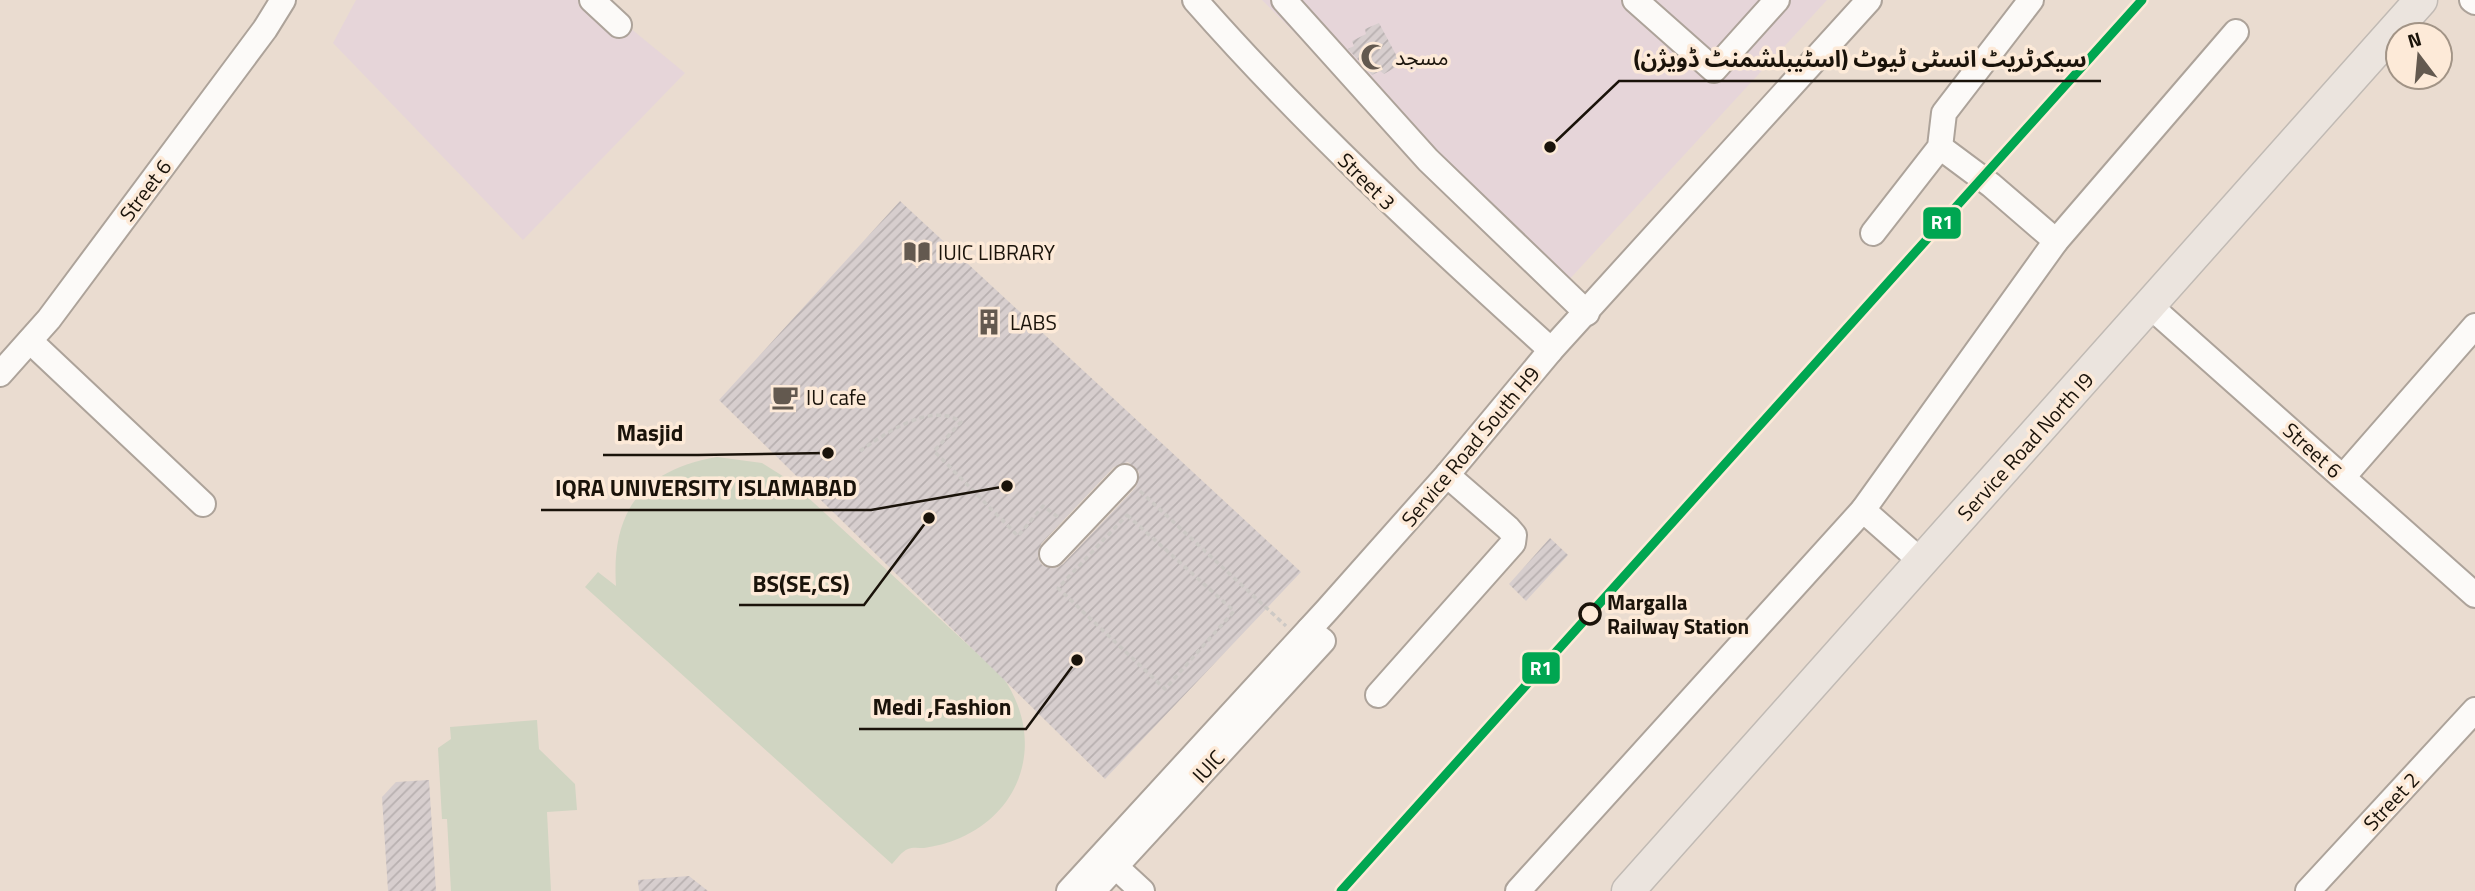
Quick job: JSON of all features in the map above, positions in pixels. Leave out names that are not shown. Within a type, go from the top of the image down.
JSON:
[{"type":"main road","name":"Service Road North I9","points":[[1628,891],[2421,0]]},
{"type":"street","name":"Street 6","points":[[0,374],[30,341],[265,29],[283,0]]},
{"type":"street","points":[[592,0],[619,25]]},
{"type":"street","name":"Street 3","points":[[1195,0],[1265,79],[1384,197],[1551,350]]},
{"type":"street","points":[[1284,0],[1428,160],[1587,313]]},
{"type":"street","points":[[1635,0],[1714,70],[1777,0]]},
{"type":"street","name":"Service Road South H9","points":[[1069,891],[1311,637],[1551,350],[1869,0]]},
{"type":"street","points":[[1873,233],[1940,147],[1944,113],[2031,0]]},
{"type":"street","points":[[1518,891],[1863,510],[2056,241],[2236,32]]},
{"type":"street","points":[[1940,147],[1992,185],[2056,241]]},
{"type":"street","name":"Street 6","points":[[2150,306],[2475,595]]},
{"type":"street","points":[[2343,477],[2475,326]]},
{"type":"street","points":[[30,341],[203,504]]},
{"type":"street","points":[[1378,695],[1513,542],[1514,535],[1508,528],[1447,475]]},
{"type":"street","points":[[1052,554],[1125,477]]},
{"type":"street","points":[[1863,510],[1922,562]]},
{"type":"street","name":"IUIC","points":[[1096,890],[1311,637]]},
{"type":"street","name":"Street 2","points":[[2308,891],[2475,710]]},
{"type":"street","points":[[1116,867],[1143,891]]},
{"type":"path","points":[[860,452],[883,434],[922,417],[944,415],[960,419],[961,422],[934,451],[1008,526],[1018,536],[1042,506],[1058,517]]},
{"type":"path","points":[[1125,477],[1311,637]]},
{"type":"path","points":[[1051,524],[1067,508]]},
{"type":"path","points":[[1127,515],[1234,611],[1165,689],[1058,588],[1127,515]]},
{"type":"shaded area","points":[[356,0],[596,0],[685,73],[523,240],[333,43]]},
{"type":"shaded area","points":[[1262,0],[1827,0],[1555,295]]},
{"type":"green space","points":[[717,457],[762,463],[789,480],[1002,676],[1015,699],[1023,722],[1025,745],[1022,768],[1014,789],[1001,808],[983,825],[947,843],[908,849],[892,864],[585,587],[598,572],[616,586],[619,536],[636,498],[669,472]]},
{"type":"green space","points":[[537,720],[539,749],[575,784],[577,810],[547,812],[551,891],[451,891],[447,819],[442,819],[438,748],[451,739],[450,727]]},
{"type":"building","name":"مسجد","points":[[1379,23],[1401,64],[1384,74],[1380,71],[1372,75],[1348,49],[1354,46],[1352,41],[1366,34],[1365,29]]},
{"type":"building","points":[[900,201],[1301,572],[1105,779],[719,400]],"holes":[[[1128,462],[1139,472],[1136,487],[1063,564],[1056,568],[1042,565],[1038,558],[1041,544],[1114,467]]]},
{"type":"building","points":[[1550,538],[1568,555],[1526,601],[1509,584]]},
{"type":"building","points":[[429,780],[436,891],[388,891],[382,797],[396,782]]},
{"type":"building","points":[[689,876],[708,891],[639,891],[638,880]]},
{"type":"transit line","name":"R1","points":[[1341,891],[2142,0]]},
{"type":"place","name":"مسجد","points":[[1374,57]]},
{"type":"place","name":"سیکرٹریٹ انسٹی ٹیوٹ (اسٹیبلشمنٹ ڈویژن)","points":[[1550,147]]},
{"type":"place","name":"IUIC LIBRARY","points":[[917,252]]},
{"type":"place","name":"LABS","points":[[989,322]]},
{"type":"place","name":"IU cafe","points":[[785,397]]},
{"type":"place","name":"Masjid","points":[[828,453]]},
{"type":"place","name":"IQRA UNIVERSITY ISLAMABAD","points":[[1007,486]]},
{"type":"place","name":"BS(SE,CS)","points":[[929,518]]},
{"type":"place","name":"Margalla Railway Station","points":[[1590,614]]},
{"type":"place","name":"Medi ,Fashion","points":[[1077,660]]}]
